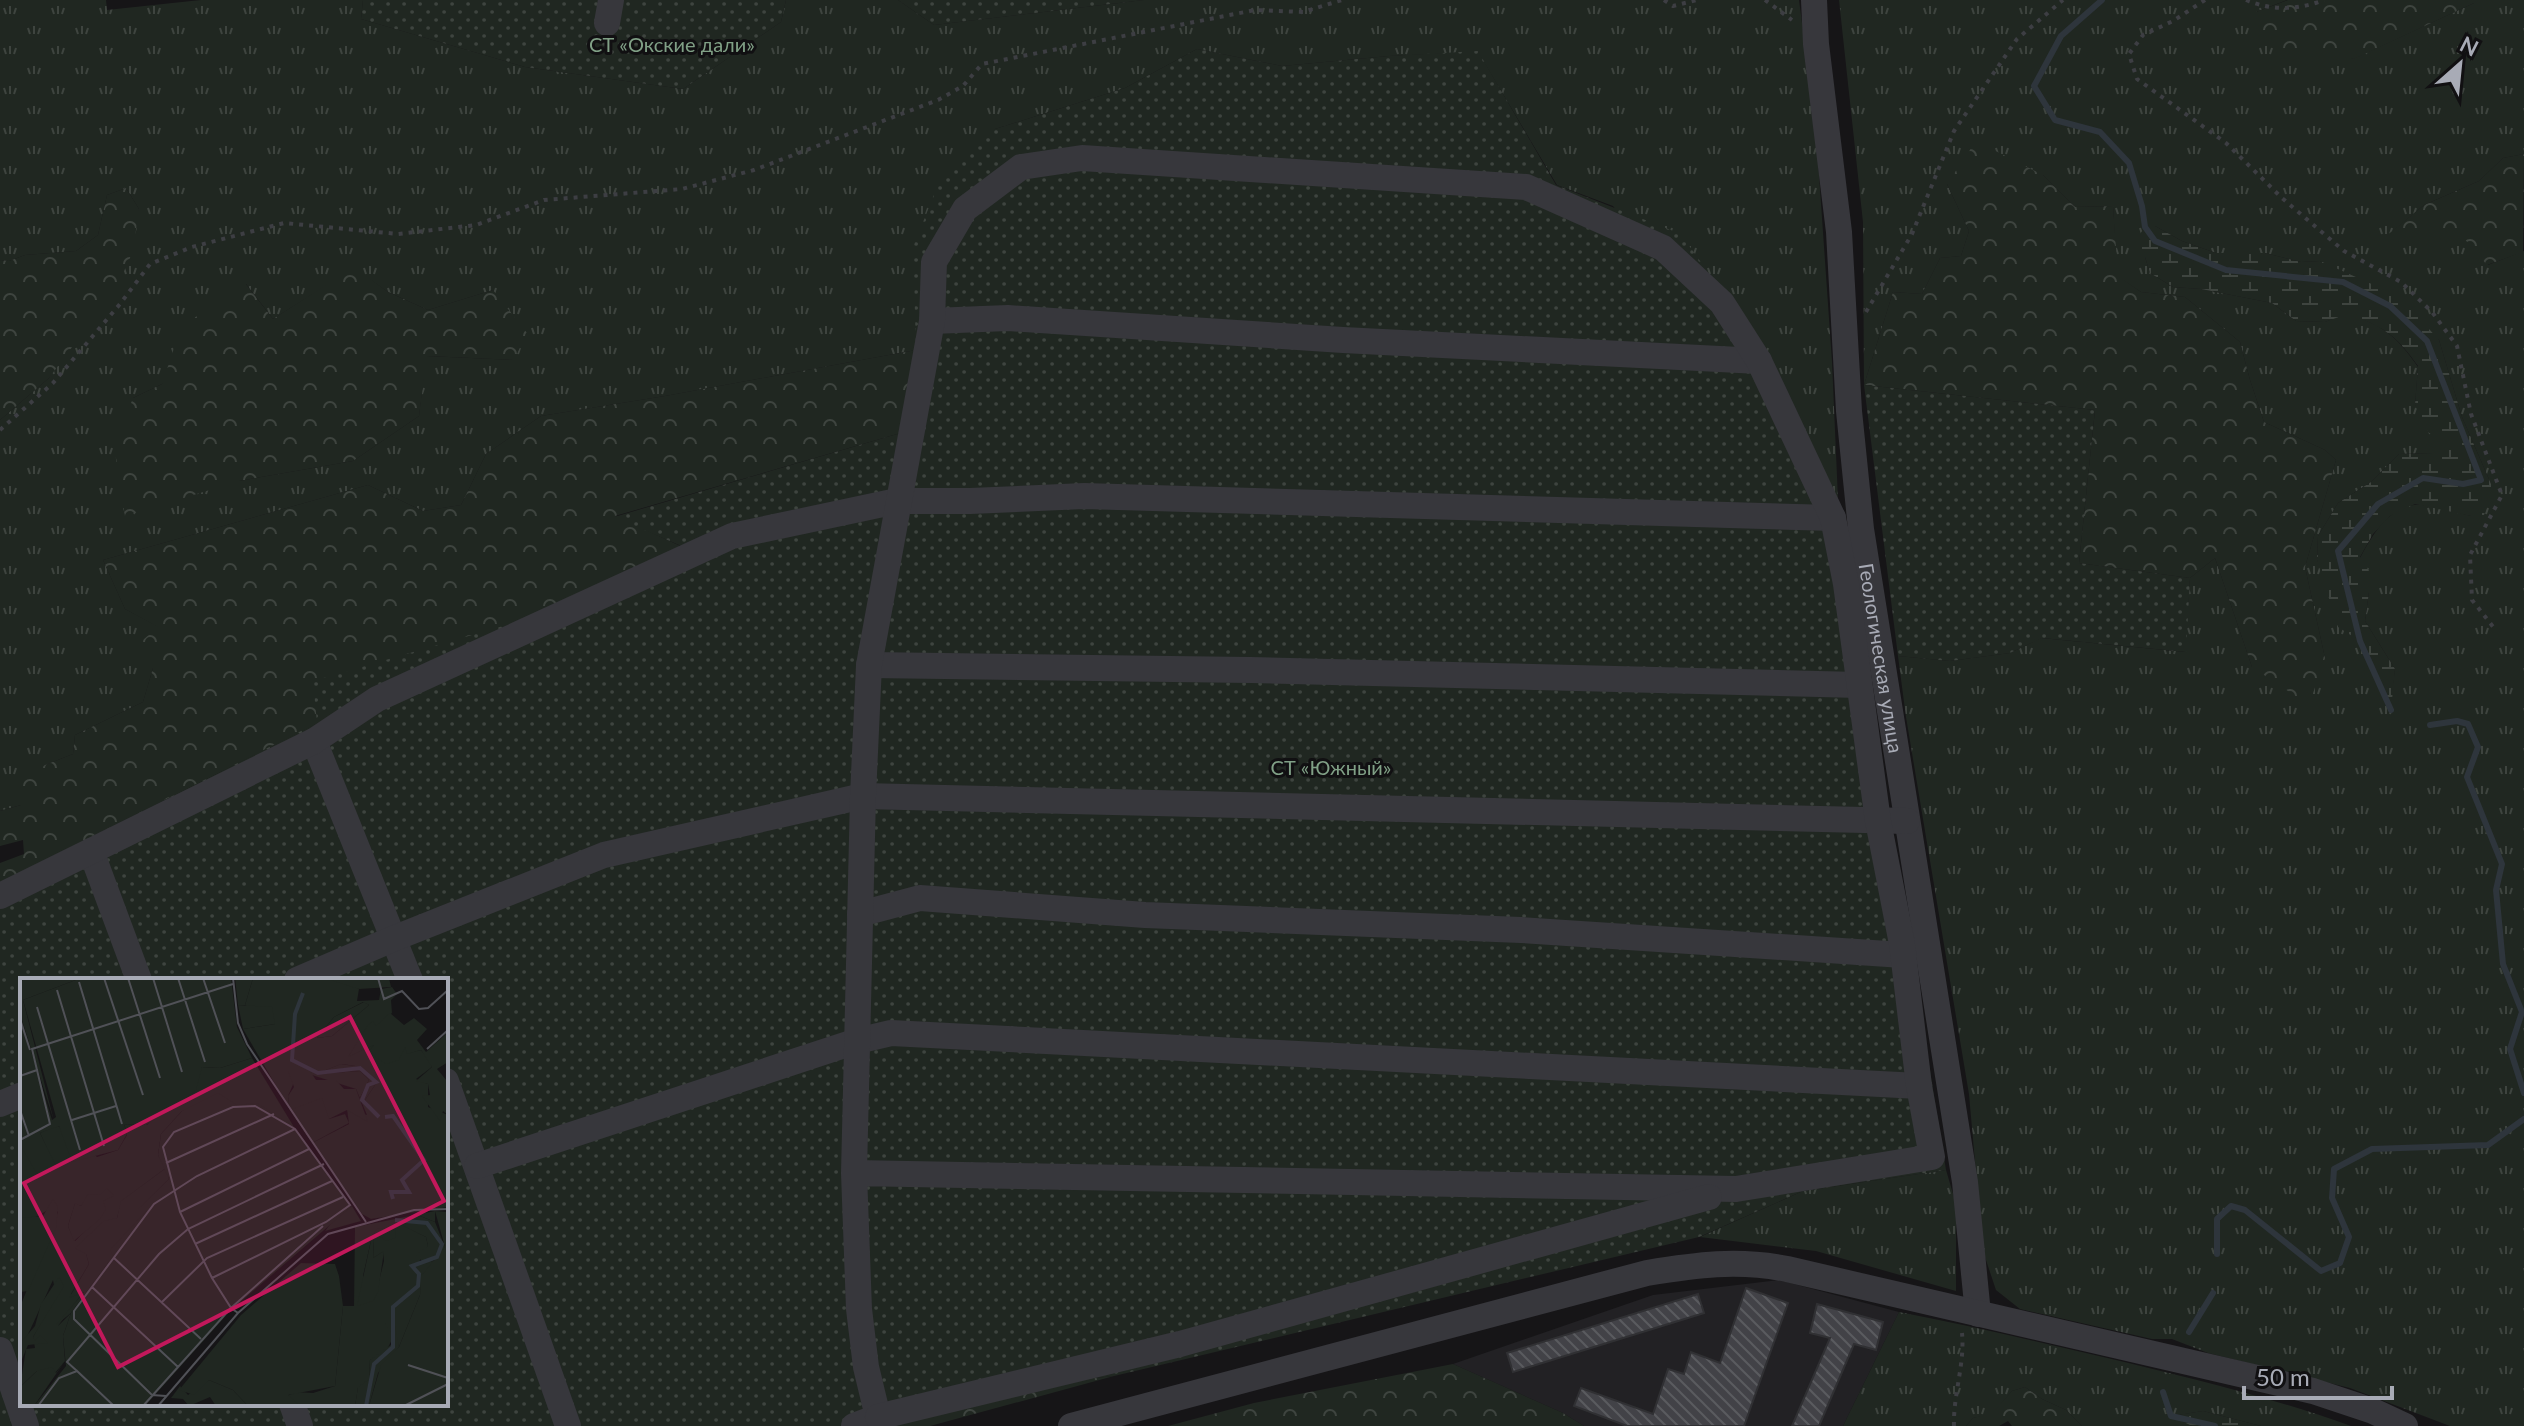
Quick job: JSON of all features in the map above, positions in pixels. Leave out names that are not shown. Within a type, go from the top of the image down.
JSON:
[{"type":"street","name":"Геологическая улица","points":[[1814,0],[1816,44],[1839,232],[1849,411],[1861,529],[1965,1182],[1970,1313]]},
{"type":"street","points":[[1082,158],[1526,187],[1663,248],[1722,303],[1759,361],[1833,518],[1846,584],[1878,821],[1903,955],[1919,1086],[1932,1157],[1736,1189],[1180,1344],[872,1423],[859,1309],[854,1173],[869,665],[932,321],[934,262],[965,209],[1021,167],[1082,158]]},
{"type":"street","points":[[932,321],[1008,318],[1343,340],[1759,361]]},
{"type":"street","points":[[0,896],[314,741],[377,699],[732,536],[897,501],[1084,496],[1833,518]]},
{"type":"street","points":[[869,665],[1250,670],[1859,685]]},
{"type":"street","points":[[314,741],[409,978]]},
{"type":"street","points":[[302,978],[604,855],[863,796],[1907,821]]},
{"type":"street","points":[[91,851],[138,978]]},
{"type":"street","points":[[860,914],[920,898],[1145,915],[1521,930],[1903,955]]},
{"type":"street","points":[[477,1166],[857,1041],[891,1033],[1919,1086]]},
{"type":"street","points":[[448,1086],[568,1426]]},
{"type":"street","points":[[0,1104],[20,1096]]},
{"type":"street","points":[[854,1173],[1736,1189]]},
{"type":"street","points":[[1071,1426],[1633,1277],[1708,1263],[1762,1264],[2313,1391],[2373,1411],[2405,1426]]},
{"type":"street","points":[[0,1350],[26,1426]]},
{"type":"street","points":[[293,1406],[300,1426]]},
{"type":"path","points":[[0,430],[53,383],[150,264],[192,247],[284,223],[398,234],[476,225],[544,200],[682,189],[754,170],[938,100],[963,86],[982,64],[1255,10],[1303,12],[1342,0]]},
{"type":"path","points":[[1664,0],[1673,6],[1697,0]]},
{"type":"path","points":[[1846,346],[1912,234],[1954,131],[2017,39],[2063,0]]},
{"type":"path","points":[[2205,0],[2173,21],[2143,35],[2129,54],[2137,79],[2226,143],[2282,198],[2344,251],[2401,282],[2432,312],[2457,346],[2471,414],[2502,495],[2470,555],[2472,600],[2494,628]]},
{"type":"path","points":[[2246,0],[2276,8],[2302,9],[2324,0]]},
{"type":"path","points":[[1954,1426],[1970,1313]]},
{"type":"shaded area","points":[[1779,1280],[1899,1312],[1843,1426],[1584,1426],[1563,1413],[1453,1364],[1653,1295]]},
{"type":"green space","points":[[0,0],[106,0],[107,10],[201,0],[363,0],[361,19],[525,67],[683,89],[781,22],[786,0],[898,0],[934,25],[1144,0],[1799,0],[1816,132],[1838,500],[1613,206],[1557,185],[1478,52],[1282,66],[1197,49],[1125,88],[995,129],[916,350],[541,416],[486,454],[461,505],[423,511],[368,485],[103,560],[125,609],[159,627],[153,668],[143,702],[75,735],[73,754],[45,765],[21,805],[0,811],[0,420],[49,378],[139,209],[126,188],[107,195],[98,235],[76,251],[0,260]],"holes":[[[354,268],[388,292],[428,310],[493,290],[514,360],[426,356],[419,416],[353,461],[239,481],[133,398],[162,384],[246,284],[273,319]]]},
{"type":"green space","name":"СТ «Окские дали»","points":[[363,0],[786,0],[781,22],[683,89],[525,67],[361,19]]},
{"type":"green space","points":[[898,0],[1144,0],[934,25]]},
{"type":"green space","points":[[1839,0],[2287,0],[2256,12],[2353,59],[2474,3],[2524,3],[2524,154],[2503,158],[2479,181],[2424,205],[2387,236],[2462,235],[2488,265],[2524,251],[2524,1426],[2450,1426],[2350,1388],[2208,1353],[2172,1339],[2152,1339],[2020,1309],[1996,1290],[1983,1251],[1969,1094],[1898,656],[1950,661],[2010,653],[2041,638],[2185,652],[2190,578],[2215,558],[2252,667],[2325,658],[2305,567],[2336,460],[2325,450],[2264,422],[2240,342],[2185,297],[2141,292],[2117,276],[2113,206],[2075,207],[2043,175],[1947,184],[1969,231],[1961,256],[1940,258],[1922,294],[1893,292],[1864,385],[1863,222]],"holes":[[[2155,226],[2182,241],[2216,253],[2265,253],[2301,262],[2320,261],[2439,340],[2462,417],[2491,484],[2471,516],[2419,505],[2396,512],[2375,533],[2360,558],[2369,592],[2365,621],[2395,669],[2390,708],[2360,641],[2317,560],[2318,536],[2338,503],[2371,482],[2399,454],[2434,453],[2446,445],[2415,405],[2418,367],[2388,333],[2347,313],[2325,322],[2296,321],[2272,303],[2201,289],[2173,287],[2150,273],[2145,257]]]},
{"type":"green space","points":[[2288,0],[2524,0],[2524,3],[2474,3],[2354,59],[2279,53],[2255,23],[2256,12]]},
{"type":"green space","name":"СТ «Южный»","points":[[1197,49],[1282,66],[1478,51],[1556,185],[1681,234],[1768,358],[1838,500],[1946,1170],[1803,1191],[1699,1237],[1114,1376],[1038,1384],[885,1426],[0,1426],[0,883],[317,723],[313,681],[572,606],[686,548],[614,517],[904,432],[916,350],[913,247],[940,180],[995,129],[1125,88]]},
{"type":"green space","points":[[1976,141],[2043,175],[2075,207],[2113,206],[2118,276],[2141,292],[2185,297],[2240,342],[2264,422],[2325,450],[2336,460],[2305,567],[2325,658],[2309,705],[2252,667],[2215,558],[2190,578],[2079,563],[2095,410],[1864,385],[1893,292],[1922,294],[1940,258],[1961,256],[1969,231],[1947,184]]},
{"type":"green space","points":[[2524,154],[2523,252],[2487,265],[2462,236],[2385,237],[2424,205],[2479,181],[2503,158]]},
{"type":"green space","points":[[126,188],[139,209],[133,251],[117,287],[49,378],[0,420],[0,260],[76,251],[98,235],[107,195]]},
{"type":"green space","points":[[2155,226],[2182,241],[2216,253],[2265,253],[2301,262],[2320,261],[2385,290],[2408,306],[2439,340],[2462,417],[2491,484],[2491,495],[2484,515],[2471,516],[2415,504],[2390,516],[2373,534],[2360,557],[2369,571],[2365,621],[2395,669],[2391,710],[2360,641],[2338,627],[2317,560],[2318,536],[2338,503],[2371,482],[2399,454],[2433,453],[2445,445],[2428,432],[2415,405],[2418,366],[2388,333],[2347,314],[2325,322],[2296,321],[2272,303],[2201,289],[2173,287],[2150,273],[2135,241],[2145,227]]},
{"type":"green space","points":[[354,267],[388,292],[428,310],[493,290],[527,333],[514,360],[427,356],[419,416],[353,461],[239,481],[125,516],[114,446],[133,398],[162,384],[181,327],[245,283],[273,319]]},
{"type":"green space","points":[[916,350],[904,432],[615,516],[687,549],[318,723],[0,883],[0,863],[24,854],[23,840],[0,846],[0,811],[21,805],[19,783],[45,765],[73,754],[75,735],[143,702],[153,668],[136,646],[158,627],[125,609],[103,560],[368,485],[423,511],[461,505],[486,454],[541,416]]},
{"type":"green space","points":[[1864,385],[2095,410],[2079,563],[2190,578],[2186,652],[2042,638],[2010,653],[1950,661],[1898,656]]},
{"type":"green space","points":[[1946,1170],[1956,1204],[1956,1291],[1816,1251],[1700,1237],[1803,1191]]},
{"type":"green space","points":[[1899,1312],[2197,1380],[2351,1426],[2261,1426],[2203,1411],[2172,1416],[2192,1426],[2082,1426],[2066,1410],[2025,1387],[2012,1391],[1992,1414],[1973,1418],[1966,1426],[1843,1426]]},
{"type":"green space","points":[[1453,1364],[1563,1413],[1584,1426],[1168,1426],[1254,1403]]},
{"type":"green space","points":[[1114,1376],[930,1426],[885,1426],[1038,1384]]},
{"type":"green space","points":[[2025,1387],[2066,1410],[2082,1426],[2012,1426],[2008,1421],[1999,1426],[1966,1426],[1973,1418],[1992,1413],[2012,1391]]},
{"type":"green space","points":[[2203,1411],[2261,1426],[2192,1426],[2171,1416]]},
{"type":"building","points":[[1746,1288],[1788,1303],[1744,1426],[1627,1426],[1574,1406],[1581,1388],[1653,1414],[1668,1369],[1684,1374],[1691,1352],[1720,1363]]},
{"type":"building","points":[[1698,1294],[1704,1313],[1513,1372],[1507,1353]]},
{"type":"building","points":[[1817,1304],[1883,1322],[1876,1350],[1854,1344],[1819,1426],[1792,1426],[1830,1338],[1810,1333]]},
{"type":"waterway","points":[[2102,0],[2061,36],[2034,86],[2055,120],[2100,132],[2129,163],[2145,227],[2155,241],[2226,270],[2343,282],[2390,306],[2427,341],[2481,480],[2463,484],[2423,478],[2378,504],[2338,551],[2360,641],[2391,710]]},
{"type":"waterway","points":[[2430,725],[2457,721],[2468,724],[2478,747],[2467,777],[2502,864],[2496,890],[2503,964],[2522,1012],[2510,1049],[2524,1093]]},
{"type":"waterway","points":[[2217,1254],[2217,1219],[2231,1206],[2245,1210],[2321,1271],[2340,1263],[2349,1237],[2332,1198],[2334,1169],[2372,1149],[2488,1145],[2524,1119]]},
{"type":"waterway","points":[[2189,1332],[2213,1293]]},
{"type":"waterway","points":[[2163,1392],[2171,1416],[2215,1426]]}]
